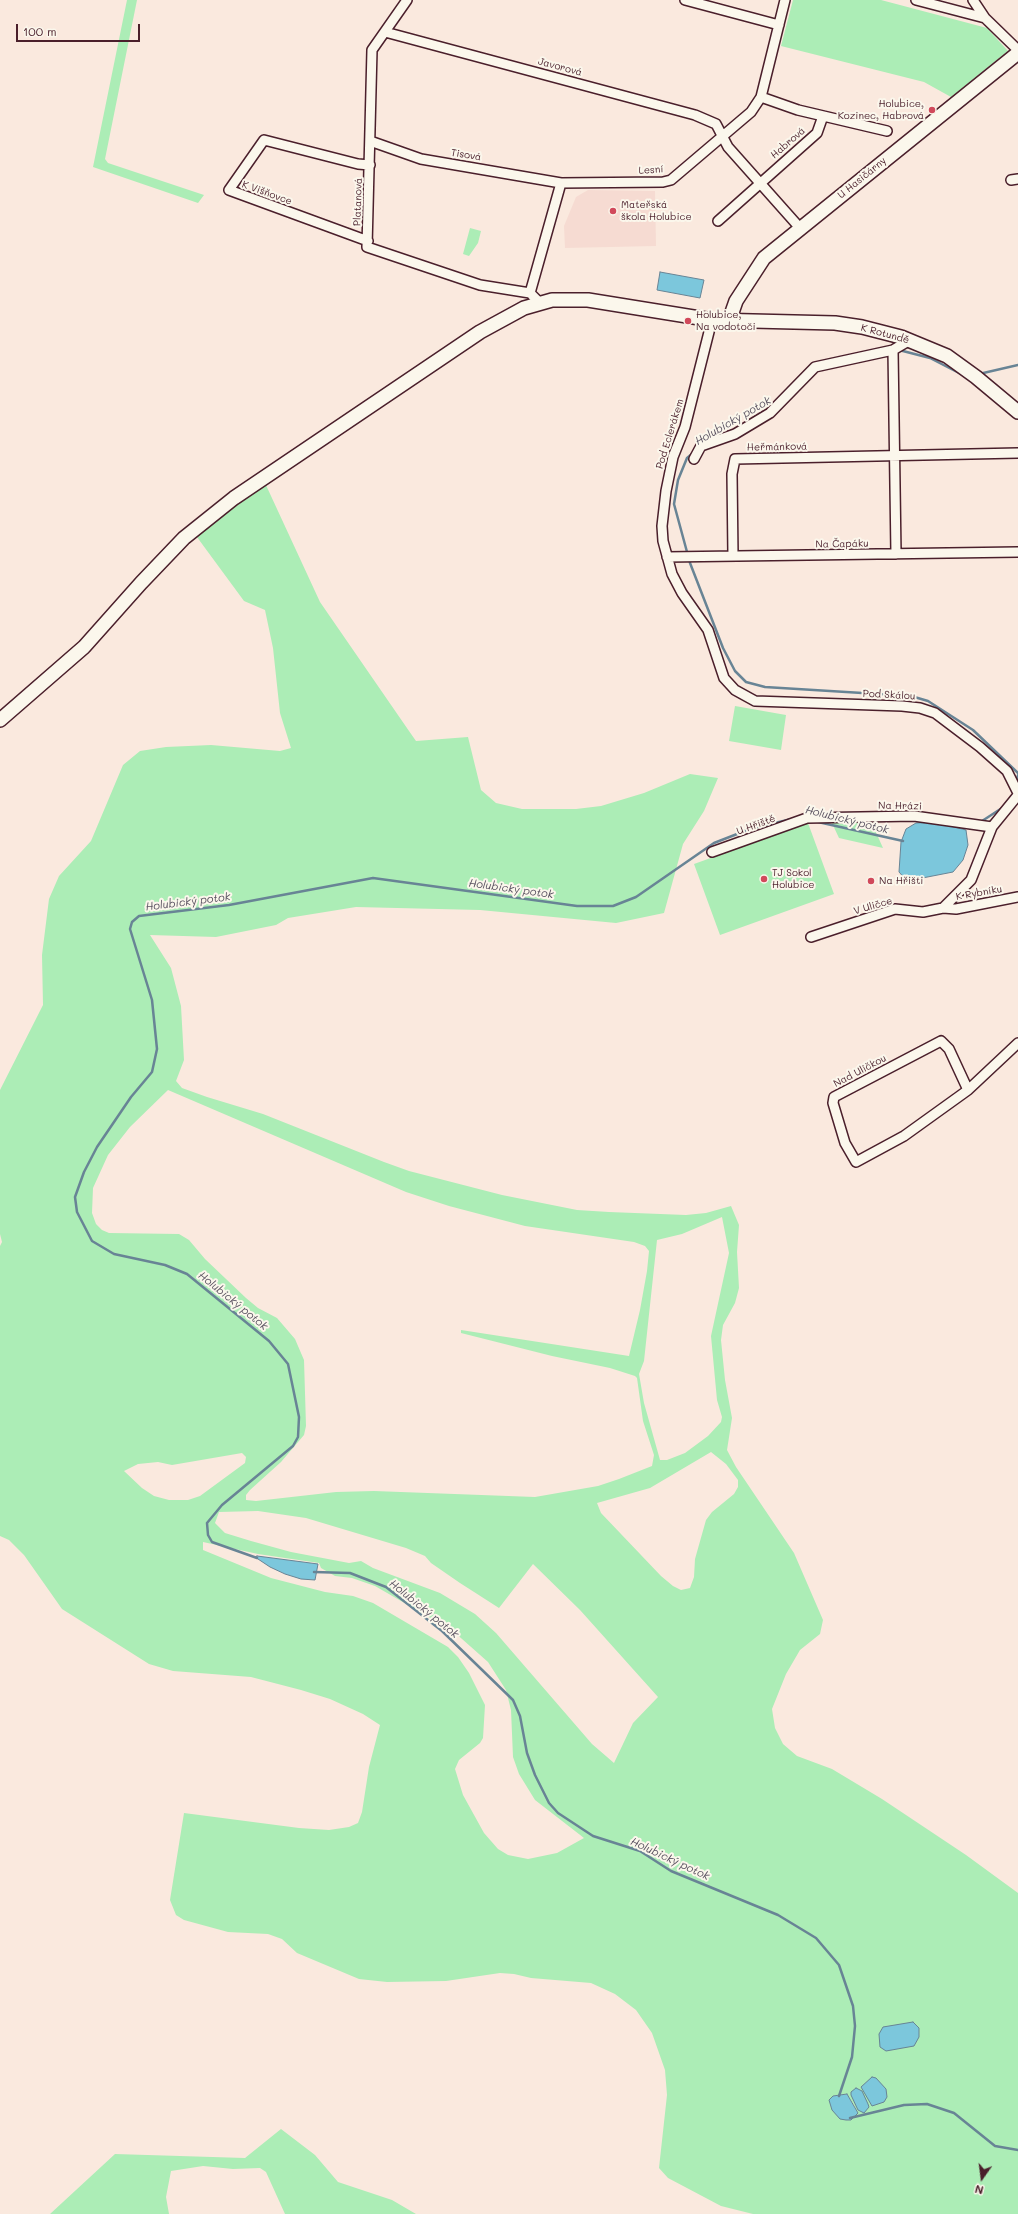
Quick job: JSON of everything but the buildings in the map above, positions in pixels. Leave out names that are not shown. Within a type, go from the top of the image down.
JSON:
[{"type":"street","name":"Platanová","points":[[368,241],[372,50],[407,0]]},
{"type":"street","points":[[685,0],[779,25]]},
{"type":"street","name":"Lesní","points":[[560,183],[663,182],[671,180],[751,112],[761,97],[785,0]]},
{"type":"street","points":[[916,0],[984,18]]},
{"type":"street","points":[[972,0],[984,18],[1018,52]]},
{"type":"street","name":"Javorová","points":[[385,32],[696,115],[716,124],[723,136]]},
{"type":"street","name":"U Hasičárny","points":[[729,321],[736,301],[764,258],[1018,52]]},
{"type":"street","name":"Habrová","points":[[761,97],[823,116],[887,131]]},
{"type":"street","name":"Habrová","points":[[718,221],[760,182],[817,133],[823,116]]},
{"type":"street","points":[[723,136],[728,147],[800,228]]},
{"type":"street","name":"K Višňovce","points":[[368,241],[229,190],[264,140],[358,164],[370,165]]},
{"type":"street","name":"Tisová","points":[[370,141],[421,159],[560,183]]},
{"type":"street","points":[[530,293],[560,183]]},
{"type":"street","points":[[368,241],[368,246],[480,284],[530,293],[540,303]]},
{"type":"street","name":"K Rotundě","points":[[0,720],[84,647],[141,583],[184,538],[234,498],[480,332],[524,308],[540,303],[552,300],[588,300],[712,320],[835,323],[884,332],[910,340],[947,356],[976,377],[1018,412]]},
{"type":"street","name":"Pod Eclerákem","points":[[712,320],[685,427],[673,457],[666,491],[662,526],[667,557],[672,574],[682,593],[708,630],[724,678],[744,697],[772,703]]},
{"type":"street","points":[[694,459],[701,446],[736,434],[770,413],[815,367],[893,350],[910,340]]},
{"type":"street","points":[[893,350],[893,456],[896,554]]},
{"type":"street","name":"Heřmánková","points":[[734,556],[732,474],[734,459],[1018,453]]},
{"type":"street","name":"Na Čapáku","points":[[667,557],[1018,552]]},
{"type":"street","name":"Pod Skálou","points":[[772,703],[920,708],[935,713],[980,747],[1007,771],[1018,794]]},
{"type":"street","points":[[943,908],[971,880],[992,827],[1018,794]]},
{"type":"street","name":"Na Hrázi","points":[[807,818],[914,816],[992,827]]},
{"type":"street","name":"U Hřiště","points":[[712,852],[807,818]]},
{"type":"street","name":"K Rybníku","points":[[943,908],[956,909],[1018,897]]},
{"type":"street","name":"V Uličce","points":[[812,937],[895,909],[923,912],[943,908]]},
{"type":"street","name":"Nad Uličkou","points":[[968,1090],[949,1049],[941,1041],[834,1097],[833,1103],[846,1144],[856,1162],[904,1136],[968,1090],[1018,1043]]},
{"type":"shaded area","name":"Mateřská škola Holubice","points":[[588,190],[655,191],[656,246],[565,248],[564,226],[576,197]]},
{"type":"green space","points":[[127,0],[137,0],[105,159],[108,163],[204,195],[198,203],[93,167]]},
{"type":"green space","points":[[793,0],[881,0],[987,28],[1008,51],[951,97],[924,82],[781,46]]},
{"type":"green space","points":[[470,228],[481,231],[478,243],[469,256],[463,254]]},
{"type":"green space","points":[[265,483],[320,602],[416,741],[468,737],[481,790],[496,803],[522,809],[576,809],[601,806],[644,793],[690,774],[718,778],[704,811],[683,844],[664,913],[616,923],[480,910],[356,907],[288,918],[276,925],[216,937],[150,935],[171,968],[181,1006],[184,1060],[176,1081],[182,1088],[263,1114],[409,1171],[502,1195],[577,1210],[609,1212],[686,1215],[706,1213],[731,1206],[739,1225],[737,1252],[739,1288],[735,1303],[723,1325],[721,1340],[725,1380],[732,1418],[727,1450],[736,1467],[794,1553],[823,1620],[820,1634],[800,1650],[786,1674],[772,1709],[775,1728],[783,1744],[797,1756],[832,1769],[882,1799],[966,1855],[1018,1893],[1018,2214],[753,2214],[721,2206],[668,2178],[659,2168],[667,2095],[665,2070],[652,2033],[636,2010],[615,1994],[591,1983],[531,1978],[514,1974],[500,1973],[446,1981],[387,1982],[359,1979],[297,1953],[282,1939],[268,1934],[228,1932],[184,1920],[176,1915],[170,1900],[184,1813],[299,1828],[329,1830],[349,1827],[358,1823],[362,1812],[369,1767],[380,1725],[363,1714],[330,1699],[301,1690],[251,1677],[173,1671],[149,1664],[62,1609],[24,1555],[9,1540],[0,1536],[0,1246],[2,1242],[0,1234],[0,1090],[43,1005],[42,955],[49,899],[59,876],[91,841],[123,765],[140,751],[166,747],[211,745],[280,751],[291,748],[280,713],[273,648],[265,610],[244,601],[194,533]],"holes":[[[168,1090],[406,1192],[449,1206],[525,1226],[634,1242],[645,1246],[649,1251],[647,1271],[640,1310],[629,1356],[461,1330],[461,1333],[552,1356],[610,1368],[635,1376],[637,1378],[643,1421],[654,1455],[652,1466],[598,1486],[535,1497],[374,1491],[336,1492],[256,1501],[246,1500],[246,1495],[250,1490],[281,1462],[304,1435],[306,1426],[304,1360],[295,1339],[277,1318],[258,1308],[246,1298],[205,1259],[189,1240],[179,1234],[109,1233],[102,1230],[96,1224],[92,1213],[93,1188],[108,1155],[130,1127]],[[722,1217],[729,1253],[711,1336],[717,1400],[722,1417],[721,1422],[708,1436],[685,1453],[667,1460],[660,1460],[644,1403],[639,1374],[644,1361],[657,1240],[682,1234]],[[711,1452],[726,1464],[738,1480],[738,1487],[734,1494],[712,1512],[706,1520],[695,1559],[694,1577],[690,1588],[681,1590],[673,1586],[661,1576],[601,1513],[597,1503],[650,1488]],[[242,1453],[246,1457],[245,1463],[200,1496],[188,1500],[169,1500],[154,1496],[142,1488],[124,1471],[138,1464],[158,1462],[172,1465]],[[258,1511],[306,1518],[406,1548],[425,1556],[431,1563],[499,1608],[533,1564],[580,1610],[658,1697],[633,1723],[614,1763],[592,1744],[496,1633],[475,1614],[440,1593],[373,1568],[361,1561],[349,1563],[291,1552],[225,1533],[215,1523],[219,1512]],[[203,1542],[258,1554],[319,1563],[321,1568],[335,1576],[352,1578],[375,1586],[453,1631],[488,1662],[506,1690],[511,1710],[513,1757],[519,1774],[535,1800],[584,1838],[557,1853],[528,1859],[508,1855],[498,1849],[484,1833],[463,1795],[455,1769],[459,1760],[480,1743],[483,1738],[485,1705],[469,1673],[458,1657],[448,1647],[373,1603],[353,1596],[325,1592],[271,1578],[203,1550]],[[847,2094],[858,2113],[833,2096]]]},
{"type":"green space","points":[[735,706],[786,715],[781,750],[729,741]]},
{"type":"green space","points":[[870,819],[883,848],[839,838],[831,821]]},
{"type":"green space","name":"TJ Sokol Holubice","points":[[808,823],[834,894],[720,935],[694,864]]},
{"type":"green space","points":[[281,2129],[315,2155],[338,2182],[392,2200],[416,2214],[285,2214],[266,2172],[260,2168],[233,2169],[203,2166],[171,2171],[166,2197],[169,2214],[50,2214],[115,2154],[245,2158]]},
{"type":"water","points":[[660,272],[704,280],[700,298],[657,290]]},
{"type":"water","points":[[934,822],[966,830],[968,845],[963,860],[953,872],[907,881],[899,872],[901,842],[906,829],[916,823]]},
{"type":"water","points":[[257,1556],[318,1564],[315,1580],[301,1579],[285,1574],[270,1567],[255,1557]]},
{"type":"water","points":[[913,2022],[919,2028],[919,2037],[914,2046],[886,2051],[880,2047],[879,2034],[883,2027]]},
{"type":"water","points":[[872,2077],[876,2078],[886,2089],[887,2097],[884,2102],[872,2106],[861,2087]]},
{"type":"water","points":[[856,2088],[862,2091],[869,2107],[864,2113],[858,2110],[851,2095],[851,2092]]},
{"type":"water","points":[[847,2094],[858,2113],[851,2120],[840,2119],[832,2110],[829,2100],[833,2096]]},
{"type":"waterway","name":"Holubický potok","points":[[899,350],[930,358],[961,374]]},
{"type":"waterway","name":"Holubický potok","points":[[979,374],[1018,365]]},
{"type":"waterway","name":"Holubický potok","points":[[693,453],[687,458],[678,480],[674,504],[690,563],[723,648],[735,671],[746,682],[765,687],[911,696],[928,701],[973,730],[1018,773]]},
{"type":"waterway","name":"Holubický potok","points":[[1016,782],[1018,775]]},
{"type":"waterway","name":"Holubický potok","points":[[979,823],[1002,808]]},
{"type":"waterway","name":"Holubický potok","points":[[257,1558],[212,1542],[208,1535],[207,1523],[222,1505],[293,1446],[298,1437],[299,1417],[288,1364],[269,1341],[187,1274],[165,1265],[114,1254],[92,1241],[77,1212],[75,1197],[84,1172],[97,1147],[131,1097],[152,1072],[157,1049],[152,1000],[130,929],[132,922],[139,916],[229,905],[373,878],[577,906],[613,906],[636,897],[714,843],[750,829],[800,817]]},
{"type":"waterway","name":"Holubický potok","points":[[818,822],[903,841]]},
{"type":"waterway","name":"Holubický potok","points":[[314,1572],[350,1573],[386,1587],[442,1631],[513,1700],[520,1716],[527,1753],[535,1775],[549,1803],[558,1813],[593,1836],[640,1851],[671,1871],[778,1915],[816,1938],[839,1965],[853,2006],[855,2026],[852,2057],[839,2096]]},
{"type":"waterway","name":"Holubický potok","points":[[850,2118],[904,2105],[927,2104],[954,2113],[995,2146],[1018,2150]]},
{"type":"place","name":"Holubice, Kozinec, Habrová","points":[[932,110]]},
{"type":"place","name":"Mateřská škola Holubice","points":[[613,211]]},
{"type":"place","name":"Holubice, Na vodotoči","points":[[688,321]]},
{"type":"place","name":"TJ Sokol Holubice","points":[[764,879]]},
{"type":"place","name":"Na Hřišti","points":[[871,881]]}]
